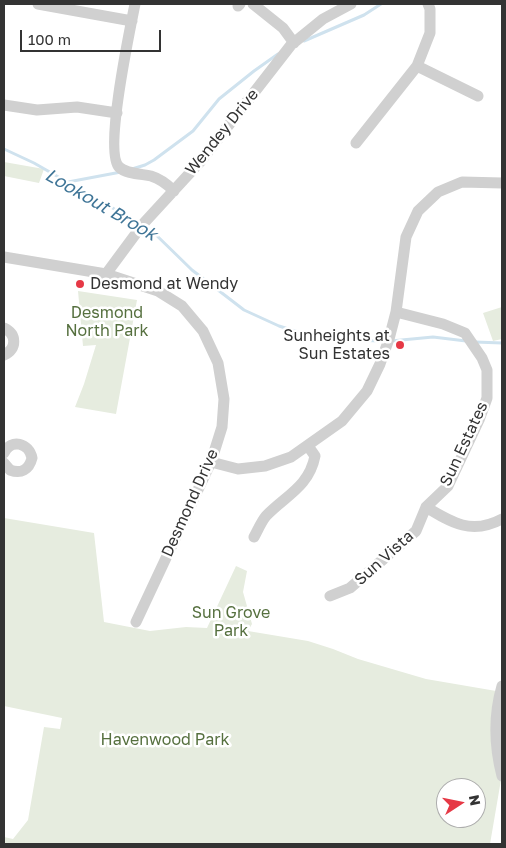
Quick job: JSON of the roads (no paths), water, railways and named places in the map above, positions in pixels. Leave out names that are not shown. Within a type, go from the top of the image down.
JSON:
[{"type":"street","points":[[38,4],[132,20]]},
{"type":"street","points":[[135,4],[116,113],[114,153],[116,163],[120,169],[162,180],[174,191]]},
{"type":"street","points":[[253,4],[283,28],[294,43]]},
{"type":"street","name":"Wendey Drive","points":[[106,274],[143,224],[200,162],[294,43],[323,19],[351,4]]},
{"type":"street","points":[[356,143],[417,66],[430,33],[430,9],[428,4]]},
{"type":"street","points":[[417,66],[478,96]]},
{"type":"street","points":[[4,105],[37,110],[78,106],[116,113]]},
{"type":"street","points":[[212,462],[238,470],[265,466],[292,457],[342,421],[367,390],[380,364],[396,312],[406,237],[418,211],[438,192],[462,182],[502,183]]},
{"type":"street","name":"Desmond Drive","points":[[4,258],[106,274],[158,291],[182,306],[203,331],[218,363],[224,398],[222,427],[212,462],[136,622]]},
{"type":"street","name":"Sun Estates","points":[[396,312],[443,324],[465,333],[479,353],[487,370],[487,398],[478,420],[448,486],[426,507]]},
{"type":"street","points":[[4,328],[12,335],[14,346],[11,351],[4,355]]},
{"type":"street","points":[[4,453],[10,445],[22,444],[27,447],[32,458],[27,469],[22,472],[10,470],[4,462]]},
{"type":"street","points":[[254,537],[265,518],[294,493],[312,470],[315,456],[308,446]]},
{"type":"street","points":[[426,507],[451,522],[465,526],[482,526],[502,519]]},
{"type":"street","name":"Sun Vista","points":[[330,596],[350,588],[416,531],[426,507]]},
{"type":"street","points":[[502,686],[496,706],[495,728],[497,756],[502,776]]},
{"type":"waterway","points":[[304,41],[364,15],[381,4]]},
{"type":"waterway","points":[[132,169],[154,160],[193,131],[219,99],[278,54]]},
{"type":"waterway","name":"Lookout Brook","points":[[4,149],[34,163],[151,230],[192,270],[244,310],[279,326],[298,332],[345,340],[384,341]]},
{"type":"waterway","points":[[68,182],[121,172]]},
{"type":"waterway","name":"Lookout Brook","points":[[391,341],[433,337],[466,341]]},
{"type":"waterway","name":"Lookout Brook","points":[[475,342],[502,343]]},
{"type":"place","name":"Desmond at Wendy","points":[[80,284]]},
{"type":"place","name":"Sunheights at Sun Estates","points":[[400,345]]},
{"type":"park label","name":"Desmond North Park","points":[[107,322]]},
{"type":"park label","name":"Sun Grove Park","points":[[231,622]]},
{"type":"park label","name":"Havenwood Park","points":[[165,740]]}]
